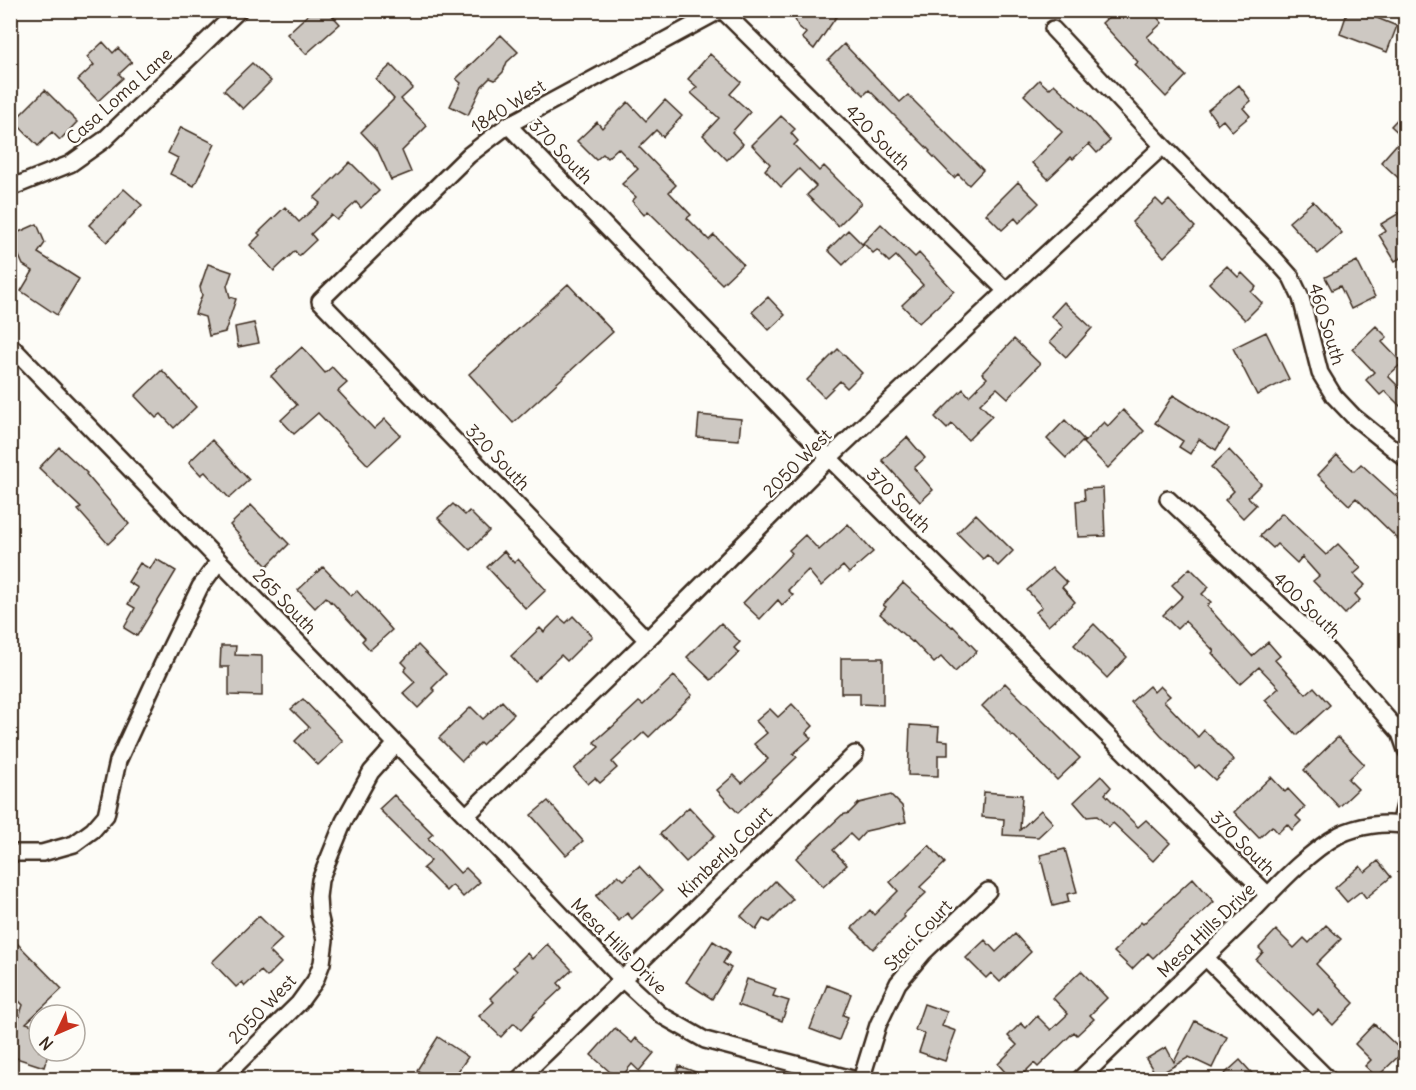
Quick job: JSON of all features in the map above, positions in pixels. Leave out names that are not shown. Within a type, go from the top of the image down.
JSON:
[{"type":"street","name":"Casa Loma Lane","points":[[10,188],[70,164],[104,140],[239,10]]},
{"type":"street","name":"1840 West","points":[[321,301],[469,155],[508,125],[721,10]]},
{"type":"street","name":"420 South","points":[[721,10],[1006,291]]},
{"type":"street","name":"460 South","points":[[1053,29],[1291,277],[1301,298],[1320,373],[1334,396],[1353,416],[1406,459]]},
{"type":"street","name":"370 South","points":[[508,125],[830,458],[1269,896]]},
{"type":"street","name":"2050 West","points":[[466,816],[830,458],[1163,146]]},
{"type":"street","name":"320 South","points":[[321,301],[647,640]]},
{"type":"street","name":"265 South","points":[[10,345],[532,884]]},
{"type":"street","name":"400 South","points":[[1168,499],[1324,647],[1400,733],[1406,750]]},
{"type":"street","points":[[10,853],[42,854],[74,844],[93,830],[106,815],[118,761],[200,587],[219,561]]},
{"type":"street","name":"2050 West","points":[[220,1080],[299,1003],[315,981],[322,963],[325,940],[319,914],[320,880],[344,821],[371,772],[396,744]]},
{"type":"street","name":"Kimberly Court","points":[[518,1080],[855,754]]},
{"type":"street","points":[[1403,826],[1406,801]]},
{"type":"street","name":"Mesa Hills Drive","points":[[1079,1080],[1308,856],[1339,835],[1369,825],[1403,826]]},
{"type":"street","name":"Mesa Hills Drive","points":[[532,884],[622,979],[661,1015],[705,1040],[856,1080]]},
{"type":"street","name":"Staci Court","points":[[861,1080],[878,1025],[898,983],[924,952],[988,891]]},
{"type":"street","points":[[1206,958],[1329,1080]]},
{"type":"building","points":[[313,10],[327,10],[340,24],[306,54],[287,34]]},
{"type":"building","points":[[800,10],[841,10],[814,49],[802,38],[806,33],[798,26],[794,17]]},
{"type":"building","points":[[1116,10],[1151,10],[1162,23],[1147,37],[1186,76],[1166,97],[1135,65],[1138,62],[1102,23]]},
{"type":"building","points":[[1348,10],[1357,10],[1397,26],[1387,52],[1340,34]]},
{"type":"building","points":[[501,35],[518,52],[507,62],[503,72],[495,80],[490,78],[482,86],[468,115],[450,106],[461,83],[456,79]]},
{"type":"building","points":[[103,42],[113,53],[118,48],[132,62],[119,74],[123,78],[98,101],[78,80],[94,65],[87,57]]},
{"type":"building","points":[[844,44],[900,102],[908,95],[983,170],[969,185],[958,174],[954,178],[869,90],[864,95],[828,60]]},
{"type":"building","points":[[710,54],[741,82],[730,94],[750,112],[732,132],[743,144],[727,160],[703,135],[719,118],[691,93],[697,87],[688,79]]},
{"type":"building","points":[[252,63],[271,81],[243,109],[224,90]]},
{"type":"building","points":[[391,65],[413,88],[401,99],[427,126],[402,151],[411,172],[391,180],[377,149],[361,132],[394,99],[376,79]]},
{"type":"building","points":[[1039,80],[1049,89],[1054,84],[1110,141],[1097,153],[1089,144],[1048,179],[1032,163],[1062,132],[1024,95]]},
{"type":"building","points":[[1239,85],[1251,101],[1243,108],[1250,116],[1232,131],[1223,120],[1218,124],[1208,110]]},
{"type":"building","points":[[45,90],[77,122],[60,140],[52,132],[38,146],[14,121]]},
{"type":"building","points":[[665,100],[682,116],[663,137],[656,130],[639,147],[676,185],[669,192],[691,215],[687,218],[709,240],[714,235],[743,264],[722,284],[648,211],[644,215],[632,201],[636,197],[622,184],[638,169],[618,148],[607,158],[603,154],[596,160],[577,141],[597,122],[602,128],[628,102],[646,121]]},
{"type":"building","points":[[1406,110],[1406,185],[1381,162],[1403,137],[1391,126]]},
{"type":"building","points":[[781,116],[795,129],[791,133],[798,141],[794,145],[819,171],[824,166],[861,203],[838,226],[807,195],[816,186],[799,169],[781,187],[765,170],[770,164],[752,145]]},
{"type":"building","points":[[181,127],[215,144],[194,186],[170,174],[178,158],[168,153]]},
{"type":"building","points":[[350,162],[379,191],[361,208],[356,202],[337,220],[331,215],[311,234],[316,240],[299,256],[295,251],[274,271],[250,245],[260,235],[258,233],[285,207],[299,222],[320,203],[314,198]]},
{"type":"building","points":[[1018,182],[1039,203],[1019,223],[1015,218],[1002,230],[986,214]]},
{"type":"building","points":[[124,189],[142,205],[107,242],[89,225]]},
{"type":"building","points":[[1156,199],[1163,206],[1169,200],[1195,227],[1164,257],[1132,222]]},
{"type":"building","points":[[1313,201],[1342,233],[1318,254],[1289,222]]},
{"type":"building","points":[[1406,209],[1406,255],[1395,261],[1379,235],[1386,231],[1381,224]]},
{"type":"building","points":[[37,224],[45,243],[38,253],[79,279],[57,315],[21,291],[33,271],[23,265],[10,236]]},
{"type":"building","points":[[881,224],[915,257],[919,253],[954,291],[919,323],[902,305],[923,285],[896,256],[889,262],[877,250],[873,253],[863,243]]},
{"type":"building","points":[[848,230],[863,245],[843,265],[828,250]]},
{"type":"building","points":[[1357,261],[1375,297],[1351,309],[1340,286],[1332,290],[1325,277]]},
{"type":"building","points":[[208,264],[232,272],[227,286],[230,297],[236,299],[225,332],[209,336],[205,317],[195,314],[202,295],[200,287]]},
{"type":"building","points":[[1227,266],[1238,277],[1242,273],[1256,287],[1251,292],[1262,303],[1245,320],[1209,283]]},
{"type":"building","points":[[568,284],[613,332],[513,423],[469,374]]},
{"type":"building","points":[[768,297],[785,315],[769,330],[752,312]]},
{"type":"building","points":[[1064,302],[1092,328],[1066,357],[1050,342],[1063,327],[1051,316]]},
{"type":"building","points":[[254,323],[259,343],[238,347],[235,327]]},
{"type":"building","points":[[1376,326],[1387,337],[1382,342],[1402,363],[1388,376],[1406,394],[1406,412],[1385,391],[1380,395],[1366,380],[1374,372],[1352,349]]},
{"type":"building","points":[[1266,332],[1289,379],[1257,395],[1233,348]]},
{"type":"building","points":[[1014,339],[1040,364],[1008,398],[997,388],[980,404],[992,416],[968,440],[952,424],[947,429],[935,417],[963,389],[969,396],[987,378],[982,373]]},
{"type":"building","points":[[302,347],[325,373],[332,367],[347,383],[338,391],[374,429],[385,419],[400,435],[368,465],[318,413],[294,434],[281,420],[297,405],[271,376]]},
{"type":"building","points":[[838,349],[862,373],[847,388],[840,381],[824,397],[807,380]]},
{"type":"building","points":[[162,370],[196,407],[174,428],[161,414],[156,418],[135,396]]},
{"type":"building","points":[[1173,395],[1229,429],[1216,450],[1199,439],[1190,454],[1179,447],[1183,441],[1155,423]]},
{"type":"building","points":[[1123,410],[1144,431],[1108,468],[1083,443],[1104,422],[1108,426]]},
{"type":"building","points":[[699,415],[741,419],[739,440],[697,437]]},
{"type":"building","points":[[1065,420],[1084,440],[1066,458],[1047,439]]},
{"type":"building","points":[[907,437],[925,458],[914,468],[933,490],[920,502],[882,460]]},
{"type":"building","points":[[212,440],[249,480],[229,498],[205,472],[201,475],[189,462]]},
{"type":"building","points":[[59,447],[87,473],[129,524],[108,544],[78,510],[81,508],[39,468]]},
{"type":"building","points":[[1229,450],[1261,484],[1248,497],[1256,505],[1243,518],[1225,500],[1234,491],[1211,467]]},
{"type":"building","points":[[1337,455],[1354,471],[1361,464],[1406,505],[1406,544],[1356,498],[1349,505],[1318,475]]},
{"type":"building","points":[[1103,488],[1105,536],[1078,537],[1076,501],[1085,500],[1084,489]]},
{"type":"building","points":[[453,504],[465,515],[469,511],[489,531],[470,550],[438,518]]},
{"type":"building","points":[[251,505],[289,544],[267,566],[230,525]]},
{"type":"building","points":[[1282,513],[1326,555],[1338,544],[1361,568],[1354,574],[1365,585],[1355,594],[1360,600],[1345,614],[1313,581],[1319,576],[1302,557],[1297,563],[1277,544],[1273,548],[1260,536]]},
{"type":"building","points":[[976,514],[1013,551],[998,566],[987,555],[983,559],[957,533]]},
{"type":"building","points":[[848,524],[873,552],[849,573],[843,566],[821,586],[808,570],[788,590],[793,595],[782,605],[778,600],[760,619],[743,603],[792,553],[789,550],[805,535],[819,550]]},
{"type":"building","points":[[504,551],[514,563],[518,559],[546,590],[526,609],[487,567]]},
{"type":"building","points":[[156,559],[176,571],[137,636],[124,628],[135,608],[128,604],[138,588],[128,582],[140,563],[150,569]]},
{"type":"building","points":[[323,567],[351,596],[357,591],[392,630],[370,650],[362,641],[365,638],[331,601],[326,597],[315,608],[298,590]]},
{"type":"building","points":[[1052,568],[1067,583],[1062,587],[1075,602],[1048,626],[1036,612],[1042,607],[1027,590]]},
{"type":"building","points":[[1190,568],[1209,587],[1202,594],[1211,602],[1207,606],[1252,656],[1268,642],[1280,656],[1275,660],[1306,694],[1314,687],[1330,705],[1297,735],[1265,700],[1279,688],[1259,667],[1240,684],[1212,653],[1214,651],[1185,621],[1177,629],[1163,615],[1183,596],[1172,585]]},
{"type":"building","points":[[903,583],[953,626],[977,651],[955,672],[941,657],[934,663],[913,641],[880,614],[886,607],[883,605]]},
{"type":"building","points":[[573,616],[592,636],[567,661],[561,655],[534,681],[511,656],[540,628],[544,632],[559,617],[566,623]]},
{"type":"building","points":[[721,623],[740,642],[734,648],[739,653],[711,680],[687,657]]},
{"type":"building","points":[[1094,624],[1127,657],[1107,678],[1074,645]]},
{"type":"building","points":[[418,645],[446,674],[432,688],[435,691],[418,708],[403,693],[415,682],[404,671],[407,667],[402,662]]},
{"type":"building","points":[[221,646],[236,646],[235,655],[262,656],[262,696],[229,695],[229,667],[220,667]]},
{"type":"building","points":[[841,658],[883,658],[883,705],[860,704],[860,693],[841,693]]},
{"type":"building","points":[[674,676],[692,695],[649,737],[644,732],[612,762],[617,768],[600,783],[595,778],[588,784],[574,769],[599,747],[594,742],[639,702],[643,705]]},
{"type":"building","points":[[1005,683],[1080,758],[1057,780],[982,706]]},
{"type":"building","points":[[1149,686],[1154,692],[1160,686],[1170,696],[1164,701],[1198,737],[1204,730],[1234,760],[1215,780],[1199,765],[1195,768],[1131,702]]},
{"type":"building","points":[[303,699],[343,741],[318,765],[295,741],[309,727],[291,709]]},
{"type":"building","points":[[502,701],[514,714],[462,761],[439,738],[471,707],[483,719]]},
{"type":"building","points":[[792,704],[813,726],[806,733],[811,738],[793,754],[797,757],[738,813],[717,790],[734,775],[742,783],[768,759],[754,744],[767,733],[756,721],[770,709],[778,717]]},
{"type":"building","points":[[910,725],[939,727],[938,740],[948,741],[948,755],[938,755],[938,776],[908,775]]},
{"type":"building","points":[[1338,737],[1364,764],[1348,779],[1358,789],[1339,807],[1304,770]]},
{"type":"building","points":[[1101,776],[1111,787],[1105,794],[1138,827],[1146,820],[1170,843],[1153,861],[1113,823],[1109,827],[1097,816],[1087,817],[1074,802]]},
{"type":"building","points":[[1271,777],[1285,792],[1288,789],[1305,807],[1296,816],[1301,821],[1292,830],[1287,824],[1278,833],[1272,826],[1259,838],[1234,812]]},
{"type":"building","points":[[984,792],[1022,795],[1020,830],[1041,810],[1053,823],[1038,837],[1003,835],[1004,819],[982,817]]},
{"type":"building","points":[[394,795],[433,834],[428,838],[460,873],[466,868],[480,882],[463,897],[452,885],[446,891],[423,868],[431,861],[379,809]]},
{"type":"building","points":[[891,795],[902,806],[906,822],[866,831],[857,841],[850,834],[833,850],[847,865],[823,887],[796,858],[842,815],[849,813],[859,803]]},
{"type":"building","points":[[548,801],[583,841],[566,855],[531,815]]},
{"type":"building","points":[[689,807],[715,835],[686,862],[660,834]]},
{"type":"building","points":[[929,845],[945,863],[920,887],[926,893],[873,949],[852,928],[870,910],[874,915],[898,891],[890,882]]},
{"type":"building","points":[[1065,849],[1077,892],[1067,894],[1069,902],[1053,906],[1040,855]]},
{"type":"building","points":[[1378,861],[1391,877],[1366,898],[1361,891],[1347,902],[1335,888],[1360,866],[1365,872]]},
{"type":"building","points":[[639,866],[662,891],[632,919],[627,913],[619,921],[596,896],[618,875],[624,880]]},
{"type":"building","points":[[1193,878],[1214,902],[1153,958],[1148,953],[1132,969],[1114,952],[1141,922],[1143,924]]},
{"type":"building","points":[[775,881],[793,899],[770,922],[763,919],[756,930],[741,916]]},
{"type":"building","points":[[259,916],[282,939],[269,951],[281,963],[267,977],[261,971],[245,986],[242,982],[236,987],[212,962]]},
{"type":"building","points":[[1326,925],[1341,939],[1316,964],[1354,1003],[1333,1025],[1318,1010],[1313,1015],[1256,960],[1263,952],[1259,948],[1276,930],[1294,948],[1304,938],[1309,943]]},
{"type":"building","points":[[1015,934],[1031,952],[1000,982],[991,973],[986,978],[966,958],[985,940],[996,952]]},
{"type":"building","points":[[10,936],[62,989],[47,1003],[27,1003],[27,1062],[10,1056],[10,1045],[23,1005],[10,992]]},
{"type":"building","points":[[713,941],[730,952],[723,963],[731,968],[712,999],[686,982]]},
{"type":"building","points":[[547,944],[572,970],[558,983],[562,988],[533,1015],[521,1030],[514,1023],[501,1037],[479,1016],[494,1002],[490,998],[517,971],[513,967],[527,953],[532,959]]},
{"type":"building","points":[[1081,971],[1107,998],[1090,1015],[1094,1019],[1077,1035],[1074,1032],[1038,1067],[1034,1063],[1017,1080],[1012,1080],[998,1064],[1017,1045],[1008,1036],[1021,1023],[1026,1028],[1037,1016],[1051,1030],[1068,1014],[1053,998]]},
{"type":"building","points":[[747,979],[776,989],[773,996],[789,1001],[782,1021],[738,1005]]},
{"type":"building","points":[[827,985],[851,994],[843,1015],[848,1017],[839,1040],[810,1029]]},
{"type":"building","points":[[924,1004],[947,1012],[942,1026],[956,1031],[945,1061],[919,1052],[925,1034],[915,1030]]},
{"type":"building","points":[[1195,1021],[1227,1037],[1212,1068],[1189,1057],[1157,1076],[1146,1059],[1166,1047],[1174,1062]]},
{"type":"building","points":[[1374,1024],[1403,1052],[1377,1077],[1365,1066],[1371,1060],[1355,1044]]},
{"type":"building","points":[[615,1028],[632,1043],[636,1038],[654,1053],[639,1071],[632,1064],[619,1080],[591,1055]]},
{"type":"building","points":[[438,1037],[468,1057],[452,1080],[431,1080],[417,1070]]},
{"type":"building","points":[[1240,1060],[1258,1080],[1218,1080]]},
{"type":"building","points":[[32,1063],[45,1063],[44,1067]]},
{"type":"building","points":[[679,1066],[712,1078],[712,1080],[674,1080]]}]
